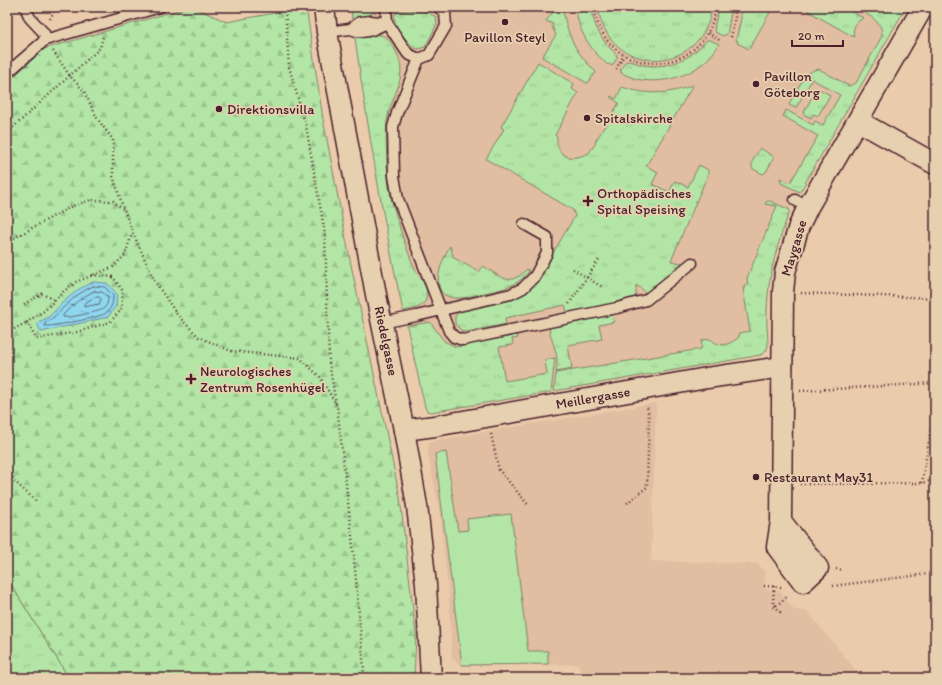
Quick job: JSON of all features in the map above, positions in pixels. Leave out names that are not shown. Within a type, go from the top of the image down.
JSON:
[{"type":"street","name":"Riedelgasse","points":[[324,7],[327,32],[382,323],[404,430],[417,506],[426,585],[431,678]]},
{"type":"street","name":"Maygasse","points":[[781,521],[782,292],[785,272],[799,226],[802,203],[858,121],[923,7]]},
{"type":"street","points":[[858,121],[935,164]]},
{"type":"street","name":"Meillergasse","points":[[404,430],[782,367]]},
{"type":"lane","points":[[25,7],[30,18],[44,33],[45,40]]},
{"type":"lane","points":[[7,74],[45,40],[160,7]]},
{"type":"lane","points":[[386,7],[387,23],[408,54],[419,59]]},
{"type":"lane","points":[[438,7],[445,13],[446,26],[429,55],[419,59],[397,113],[393,127],[394,176],[398,199],[440,310],[449,331],[454,337],[463,340],[617,308],[646,300],[692,263]]},
{"type":"lane","points":[[327,32],[350,29],[360,33],[372,31],[387,23]]},
{"type":"lane","points":[[382,323],[511,294],[523,288],[534,276],[547,253],[547,237],[524,224]]},
{"type":"path","points":[[285,7],[289,68],[306,126],[326,234],[329,362],[337,406],[352,536],[363,661],[363,678]]},
{"type":"path","points":[[594,7],[596,18],[602,33],[611,46],[638,62],[654,64],[670,62],[685,56],[698,46],[708,34],[714,18],[716,7]]},
{"type":"path","points":[[731,37],[735,18],[735,7]]},
{"type":"path","points":[[7,132],[100,48],[103,38],[101,24]]},
{"type":"path","points":[[708,34],[720,41]]},
{"type":"path","points":[[45,40],[70,76],[84,90],[98,118],[114,140],[113,176],[124,210],[154,280],[178,316],[199,337],[231,351],[300,358],[320,377],[337,406]]},
{"type":"path","points":[[616,69],[624,55]]},
{"type":"path","points":[[7,242],[72,206],[91,200],[113,201],[124,210]]},
{"type":"path","points":[[7,333],[44,311],[76,282],[113,267],[125,255],[133,233]]},
{"type":"path","points":[[563,319],[565,310],[600,258]]},
{"type":"path","points":[[574,269],[602,287]]},
{"type":"path","points":[[27,322],[36,339],[77,332],[110,322],[121,310],[123,291],[113,277],[92,275]]},
{"type":"path","points":[[796,293],[935,298]]},
{"type":"path","points":[[24,304],[42,294],[55,300]]},
{"type":"path","points":[[795,391],[935,383]]},
{"type":"path","points":[[627,503],[647,487],[649,418],[645,389]]},
{"type":"path","points":[[922,483],[935,403]]},
{"type":"path","points":[[488,417],[500,470],[529,506]]},
{"type":"path","points":[[7,467],[15,482],[36,501]]},
{"type":"path","points":[[795,484],[922,483],[935,480]]},
{"type":"path","points":[[833,586],[935,573]]},
{"type":"path","points":[[764,586],[780,587]]},
{"type":"path","points":[[774,586],[772,603],[780,612],[778,614]]},
{"type":"path","points":[[774,607],[788,596]]},
{"type":"shaded area","name":"Orthopädisches Spital Speising","points":[[351,7],[906,7],[790,210],[777,244],[770,279],[767,309],[768,346],[766,351],[761,355],[431,412],[427,411],[425,407],[395,274],[367,120]]},
{"type":"shaded area","points":[[656,403],[651,561],[758,564],[765,572],[764,589],[779,591],[794,610],[807,611],[862,678],[582,678],[578,664],[462,666],[452,659],[449,597],[440,513],[428,453],[429,444],[437,440]]},
{"type":"green space","name":"Neurologisches Zentrum Rosenhügel","points":[[193,7],[227,22],[306,7],[323,119],[350,260],[400,498],[416,635],[414,678],[69,678],[7,578],[7,83],[44,49]]},
{"type":"green space","points":[[351,7],[376,7],[372,13],[363,18],[352,19]]},
{"type":"green space","points":[[576,7],[591,7],[594,21],[600,34],[607,45],[617,55],[617,58],[612,66],[609,64],[608,65],[590,46],[579,24]]},
{"type":"green space","points":[[598,7],[712,7],[705,30],[692,46],[674,56],[655,60],[636,56],[618,46],[605,30]]},
{"type":"green space","points":[[719,7],[730,7],[727,35],[725,34],[723,36],[715,32],[715,24]]},
{"type":"green space","points":[[741,7],[773,7],[749,49],[737,43],[738,41],[736,40],[741,19]]},
{"type":"green space","points":[[810,7],[843,7],[863,18],[855,26],[853,31],[854,37],[808,11]]},
{"type":"green space","points":[[853,7],[906,7],[800,192],[781,183],[780,178],[790,183],[818,136],[783,116],[786,110],[813,125],[815,121],[823,125],[840,95],[812,79],[796,108],[789,105],[802,81],[813,70],[821,70],[849,86],[856,83],[882,36],[882,30],[876,21]]},
{"type":"green space","points":[[408,10],[427,12],[436,17],[437,24],[425,47],[418,49],[414,48],[404,37],[396,24],[395,14]]},
{"type":"green space","points":[[559,10],[563,11],[570,37],[578,51],[596,72],[588,83],[542,57],[556,35],[552,26],[553,24],[546,21],[552,13]]},
{"type":"green space","points":[[376,34],[384,36],[388,39],[398,57],[401,67],[399,85],[389,111],[387,121],[386,143],[388,179],[392,202],[403,238],[413,265],[427,291],[426,299],[420,307],[403,311],[376,175],[355,38]]},
{"type":"green space","points":[[707,40],[719,44],[704,62],[684,75],[648,81],[636,79],[621,73],[622,72],[620,71],[625,62],[662,66],[678,62],[693,53]]},
{"type":"green space","points":[[538,62],[574,84],[572,89],[578,93],[555,135],[557,137],[559,149],[565,156],[570,157],[588,154],[619,103],[610,97],[611,96],[616,99],[622,87],[649,93],[658,93],[675,91],[693,85],[646,166],[658,172],[652,184],[669,192],[675,181],[688,187],[699,165],[708,170],[708,174],[671,261],[682,263],[646,293],[636,285],[636,295],[632,300],[568,315],[565,305],[505,318],[506,324],[466,332],[462,331],[455,324],[455,316],[458,313],[463,310],[511,300],[525,293],[537,280],[575,216],[573,210],[486,159],[504,129],[501,127]]},
{"type":"green space","points":[[817,88],[830,95],[818,116],[813,114],[811,118],[803,114]]},
{"type":"green space","points":[[760,148],[774,157],[766,172],[763,174],[753,169],[752,166]]},
{"type":"green space","points":[[767,201],[790,210],[781,234],[769,283],[767,314],[768,346],[766,351],[761,355],[554,391],[556,373],[701,349],[702,340],[711,339],[717,344],[728,344],[738,338],[740,333],[750,331],[743,288],[745,288],[744,285],[748,284],[747,278],[777,206],[765,204]]},
{"type":"green space","points":[[450,246],[454,258],[479,272],[483,266],[505,279],[510,279],[521,275],[527,269],[529,271],[519,281],[508,287],[464,298],[449,297],[442,293],[438,279],[443,261]]},
{"type":"green space","points":[[612,315],[614,322],[599,325],[602,339],[568,345],[572,369],[556,372],[557,360],[549,328]]},
{"type":"green space","points":[[430,322],[444,341],[456,347],[517,335],[518,338],[512,339],[513,345],[499,347],[505,381],[547,374],[545,360],[555,358],[551,392],[431,412],[427,411],[407,326]]},
{"type":"green space","points":[[446,452],[458,531],[468,530],[467,519],[511,514],[528,651],[548,651],[548,664],[462,665],[435,454]]},
{"type":"green space","points":[[7,578],[69,678],[7,678]]},
{"type":"water","points":[[93,282],[107,283],[117,294],[116,306],[108,317],[41,332],[37,323],[50,316],[62,303],[79,289]]},
{"type":"place","name":"Pavillon Steyl","points":[[505,22]]},
{"type":"place","name":"Pavillon Göteborg","points":[[756,84]]},
{"type":"place","name":"Direktionsvilla","points":[[219,109]]},
{"type":"place","name":"Spitalskirche","points":[[587,118]]},
{"type":"place","name":"Orthopädisches Spital Speising","points":[[588,201]]},
{"type":"place","name":"Neurologisches Zentrum Rosenhügel","points":[[191,379]]},
{"type":"place","name":"Restaurant May31","points":[[756,477]]}]
